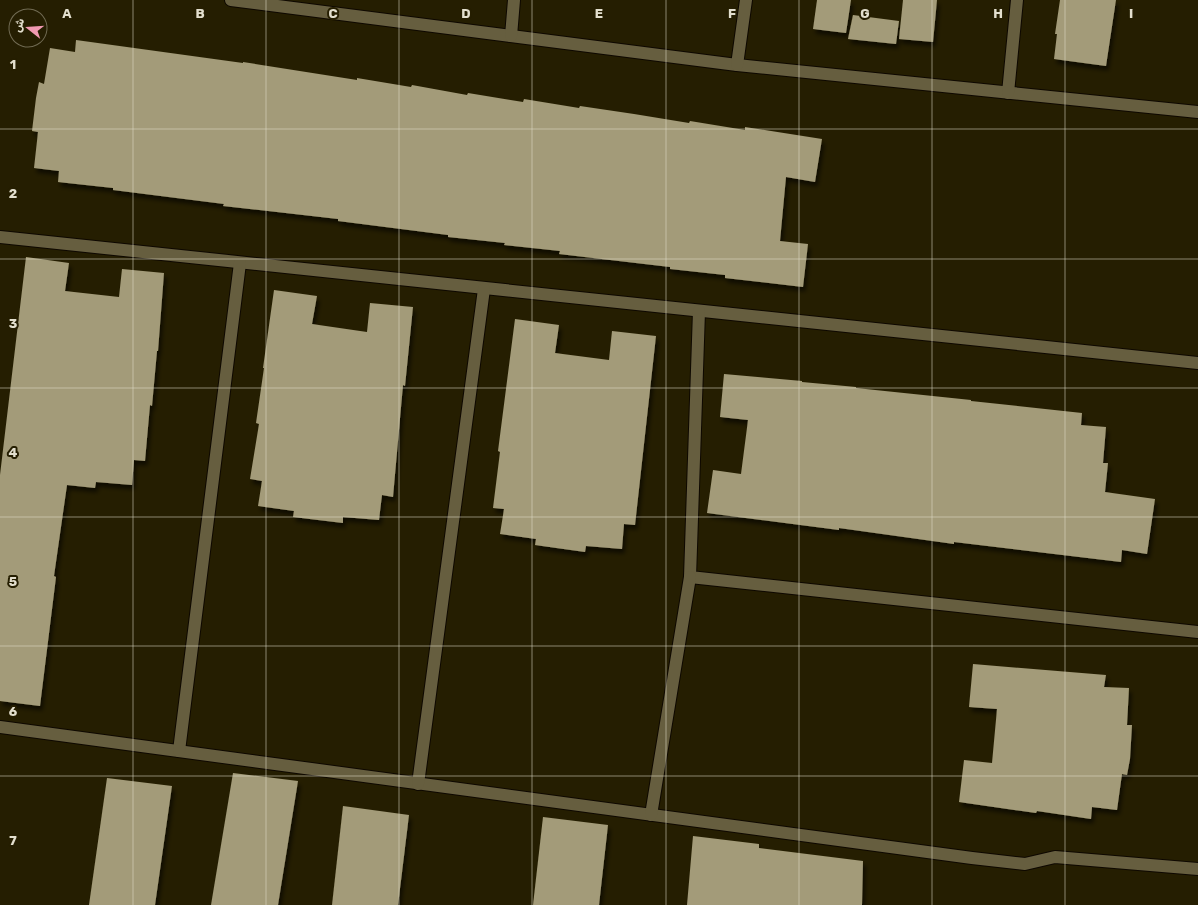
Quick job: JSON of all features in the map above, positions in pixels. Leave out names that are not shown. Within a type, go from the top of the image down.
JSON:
[{"type":"street","points":[[232,0],[737,65],[1198,112]]},
{"type":"street","points":[[510,36],[514,0]]},
{"type":"street","points":[[737,65],[746,0]]},
{"type":"street","points":[[1008,93],[1017,0]]},
{"type":"street","points":[[0,237],[1198,363]]},
{"type":"street","points":[[179,751],[240,263]]},
{"type":"street","points":[[418,784],[484,289]]},
{"type":"street","points":[[651,815],[690,577],[699,311]]},
{"type":"street","points":[[690,577],[1198,632]]},
{"type":"street","points":[[0,727],[1025,864],[1056,857],[1198,868]]},
{"type":"building","points":[[817,0],[851,0],[846,33],[813,29]]},
{"type":"building","points":[[903,0],[937,0],[933,42],[899,39]]},
{"type":"building","points":[[1060,0],[1116,0],[1106,66],[1054,59],[1057,34],[1055,34]]},
{"type":"building","points":[[853,15],[899,21],[896,44],[848,39]]},
{"type":"building","points":[[76,40],[243,62],[357,80],[357,78],[411,87],[412,85],[467,95],[468,93],[523,102],[524,99],[689,123],[690,121],[745,130],[745,127],[822,139],[815,182],[786,177],[780,241],[808,244],[803,287],[725,278],[725,275],[670,269],[670,267],[559,254],[560,251],[448,237],[448,235],[338,221],[338,219],[223,206],[224,204],[113,190],[113,188],[58,182],[59,171],[34,168],[38,132],[32,131],[36,98],[39,82],[44,84],[50,48],[75,52]]},
{"type":"building","points":[[26,257],[69,263],[65,291],[119,297],[122,269],[164,273],[158,351],[152,406],[150,405],[145,461],[134,460],[132,485],[96,482],[95,488],[67,485],[54,576],[56,577],[40,706],[0,701],[0,475]]},
{"type":"building","points":[[274,290],[317,296],[312,324],[367,332],[370,303],[413,307],[405,386],[403,385],[393,497],[382,495],[379,520],[343,517],[343,523],[293,517],[294,511],[258,506],[262,481],[250,479],[259,424],[256,423]]},
{"type":"building","points":[[515,319],[559,325],[555,353],[609,360],[612,331],[656,336],[635,525],[624,524],[622,549],[586,546],[585,552],[535,545],[536,539],[500,534],[504,509],[493,508],[500,452],[498,451]]},
{"type":"building","points":[[724,374],[802,381],[1082,413],[1081,425],[1106,427],[1103,463],[1108,463],[1105,492],[1155,499],[1147,554],[1122,550],[1121,562],[954,542],[954,544],[839,528],[839,530],[707,513],[713,470],[741,474],[748,420],[720,417]]},
{"type":"building","points":[[973,664],[1106,675],[1104,687],[1129,688],[1127,725],[1132,725],[1130,759],[1127,775],[1122,774],[1117,810],[1092,807],[1091,819],[959,802],[964,760],[992,763],[997,709],[969,707]]},
{"type":"building","points":[[233,773],[298,781],[278,905],[211,905]]},
{"type":"building","points":[[107,778],[172,786],[155,905],[89,905]]},
{"type":"building","points":[[343,806],[409,815],[398,905],[332,905]]},
{"type":"building","points":[[543,817],[608,825],[599,905],[533,905]]},
{"type":"building","points":[[693,836],[759,844],[759,848],[863,861],[862,905],[687,905]]}]
